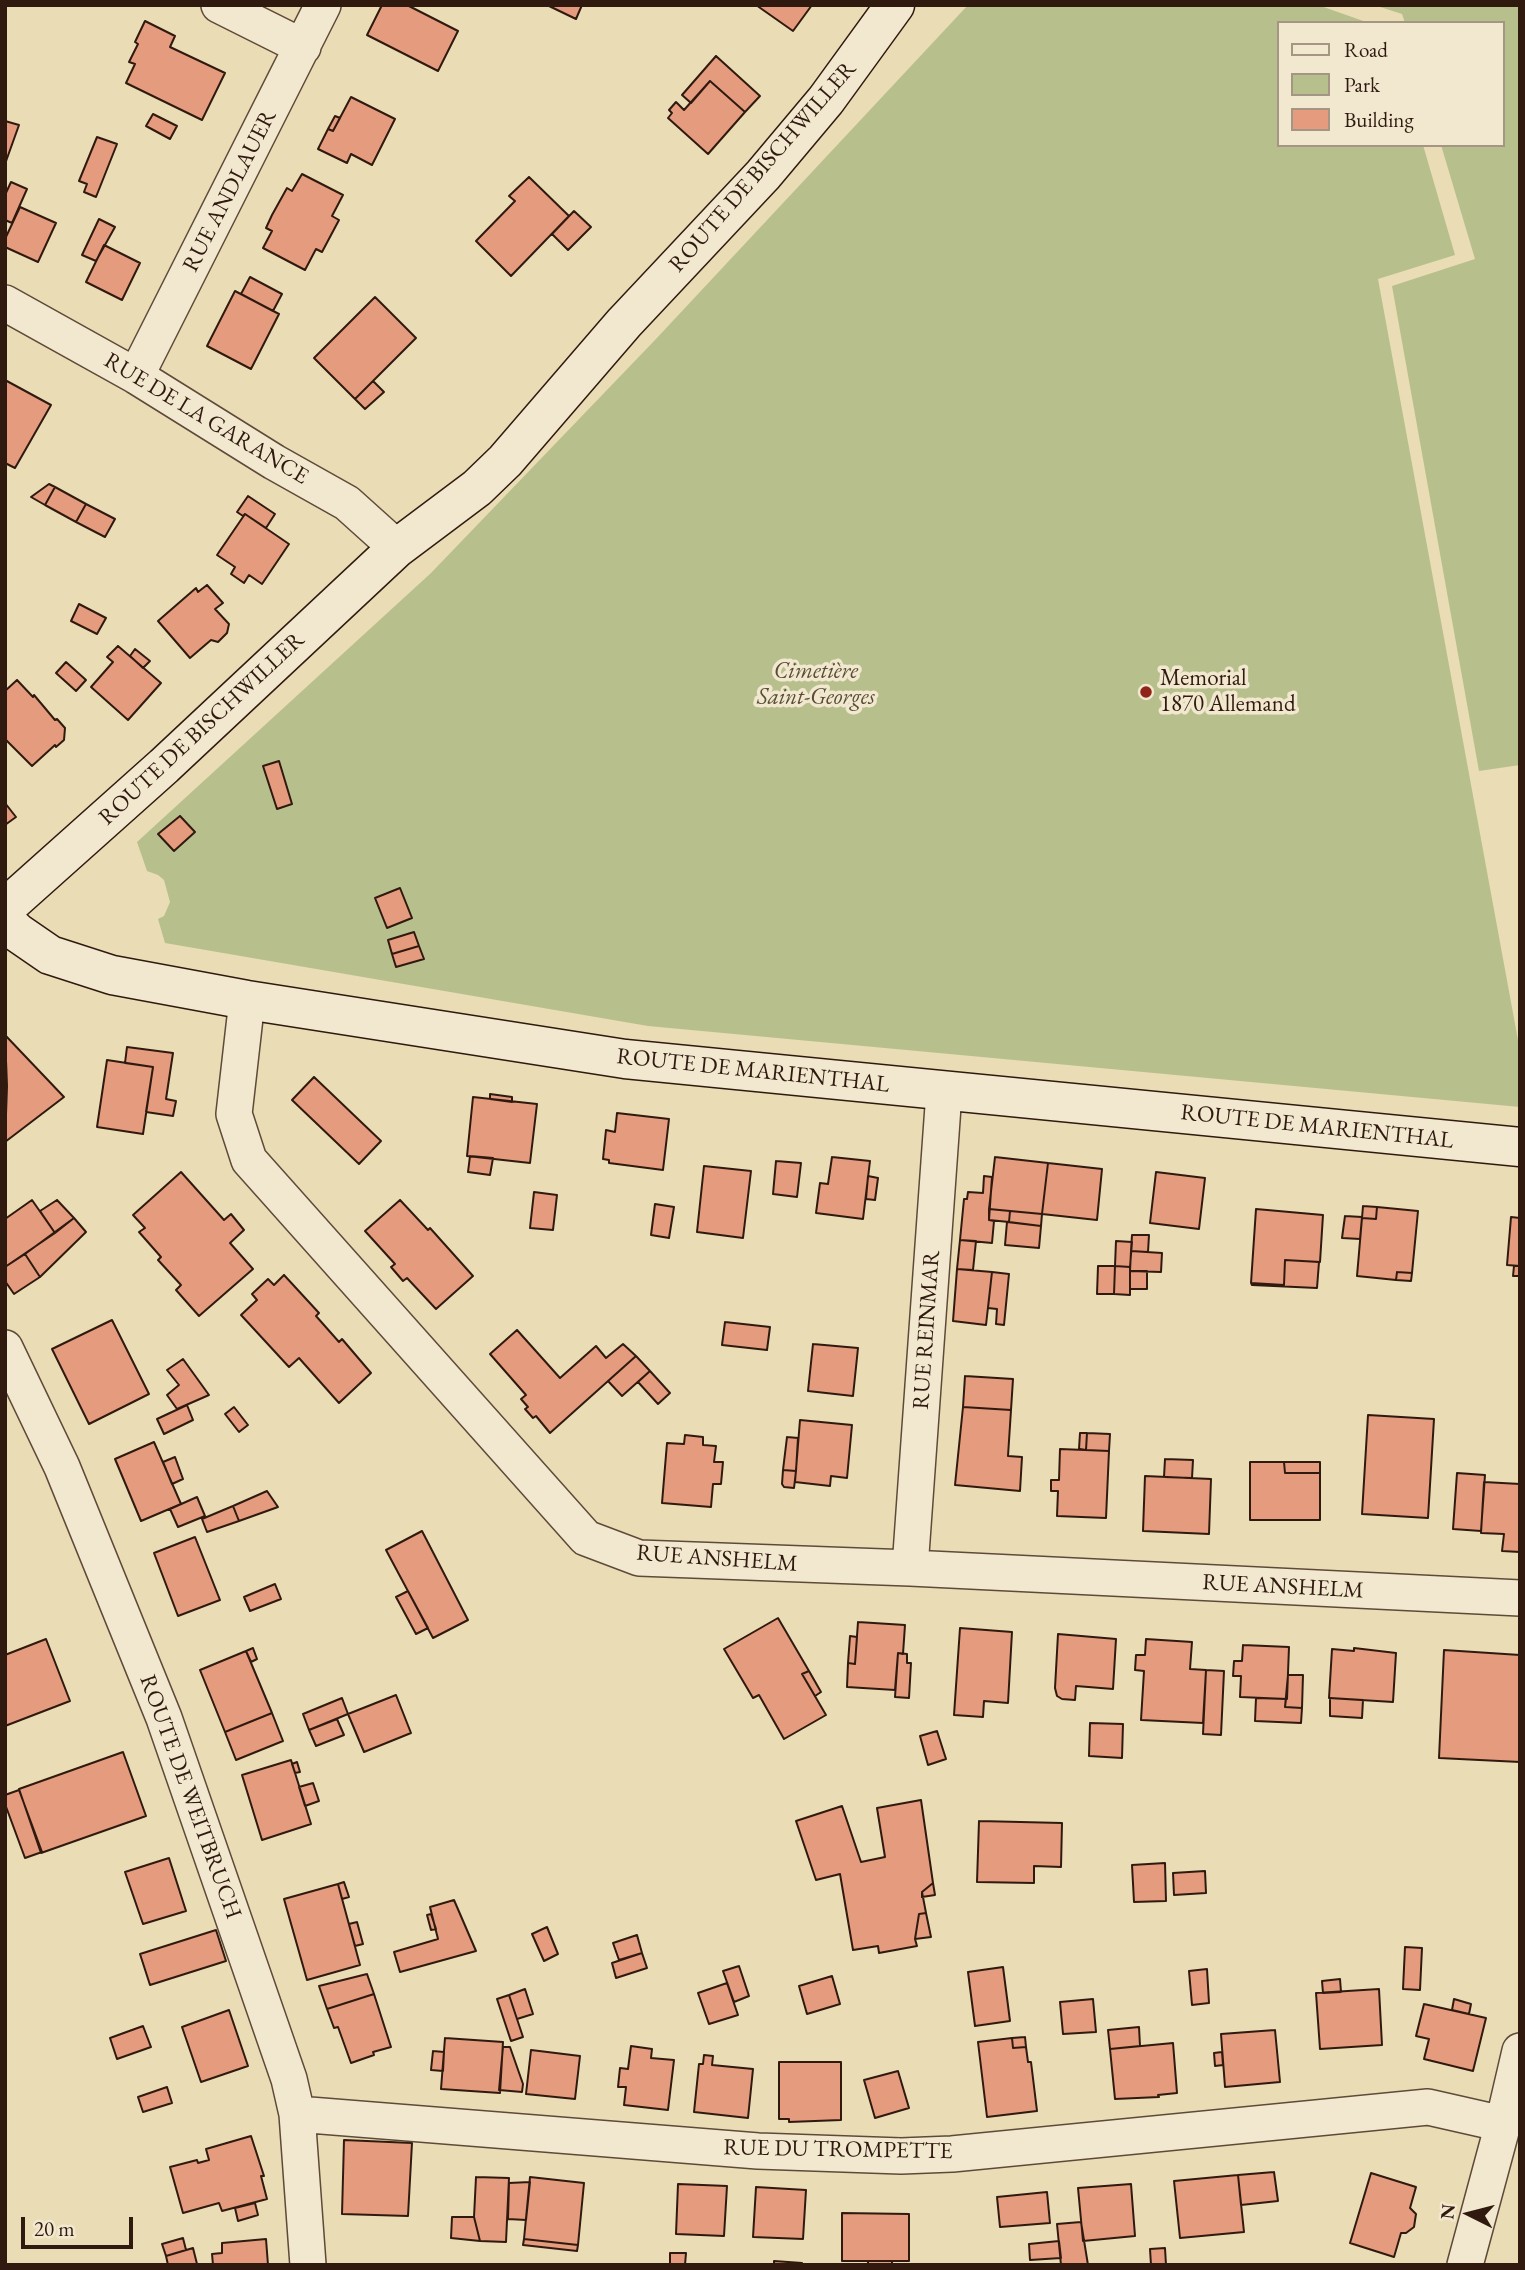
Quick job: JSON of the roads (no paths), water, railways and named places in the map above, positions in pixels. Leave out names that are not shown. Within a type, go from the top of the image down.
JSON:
[{"type":"street","points":[[219,5],[303,47]]},
{"type":"street","name":"RUE ANDLAUER","points":[[136,376],[323,5]]},
{"type":"street","name":"ROUTE DE BISCHWILLER","points":[[5,908],[164,766],[397,548],[456,478],[624,323],[772,164],[826,100],[895,5]]},
{"type":"street","name":"RUE DE LA GARANCE","points":[[5,303],[136,376],[274,462],[347,503],[397,548]]},
{"type":"street","name":"ROUTE DE MARIENTHAL","points":[[5,921],[50,955],[112,975],[247,1000],[625,1059],[1520,1147]]},
{"type":"street","name":"RUE ANSHELM","points":[[247,1000],[234,1114],[249,1160],[586,1538],[639,1558],[910,1568],[1520,1598]]},
{"type":"street","name":"RUE REINMAR","points":[[910,1568],[944,1091]]},
{"type":"street","name":"ROUTE DE WEITBRUCH","points":[[5,1348],[62,1467],[164,1718],[289,2079],[297,2114],[308,2265]]},
{"type":"street","points":[[1465,2265],[1520,2051]]},
{"type":"street","name":"RUE DU TROMPETTE","points":[[297,2114],[758,2151],[901,2156],[966,2153],[1428,2107],[1503,2124]]},
{"type":"place","name":"Memorial 1870 Allemand","points":[[1146,692]]},
{"type":"park label","name":"Cimetière Saint-Georges","points":[[816,685]]}]
